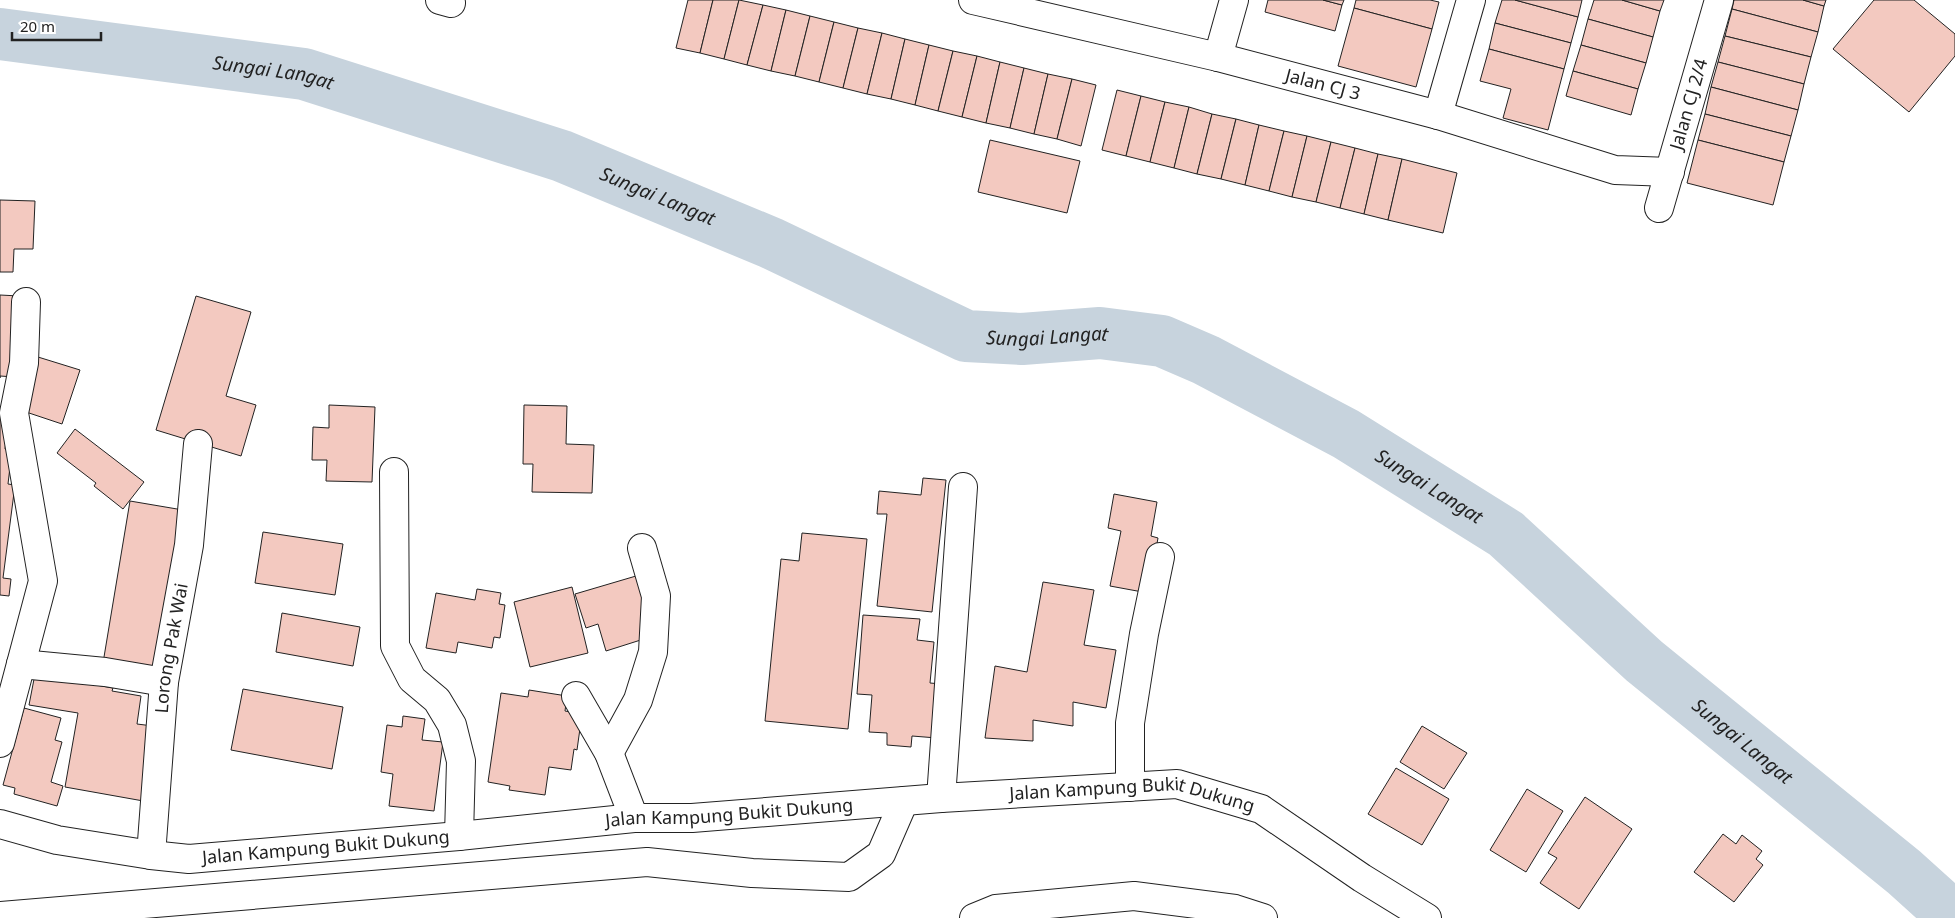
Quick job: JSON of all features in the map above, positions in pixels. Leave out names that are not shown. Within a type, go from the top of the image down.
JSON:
[{"type":"main road","name":"Jalan CJ 3","points":[[973,0],[1004,4],[1218,57],[1438,115],[1616,170],[1670,172]]},
{"type":"main road","points":[[1218,57],[1234,0]]},
{"type":"main road","points":[[1438,115],[1471,0]]},
{"type":"main road","name":"Jalan CJ 2/4","points":[[1659,208],[1719,0]]},
{"type":"main road","points":[[0,743],[43,580],[14,413],[24,363],[26,302]]},
{"type":"main road","name":"Lorong Pak Wai","points":[[151,855],[164,682],[189,545],[198,444]]},
{"type":"main road","points":[[394,472],[395,646],[412,679],[437,700],[452,726],[461,761],[459,836]]},
{"type":"main road","points":[[941,798],[963,487]]},
{"type":"main road","points":[[609,753],[638,700],[654,652],[656,596],[642,548]]},
{"type":"main road","points":[[1130,788],[1130,724],[1144,634],[1160,557]]},
{"type":"main road","points":[[21,664],[105,672],[164,682]]},
{"type":"main road","points":[[576,696],[609,753],[634,818]]},
{"type":"main road","name":"Jalan Kampung Bukit Dukung","points":[[0,824],[56,840],[189,859],[459,836],[634,818],[692,818],[941,798],[1177,784],[1261,809],[1362,878],[1427,918]]},
{"type":"main road","points":[[0,916],[647,862],[752,873],[849,877],[881,854],[904,801]]},
{"type":"main road","points":[[974,918],[996,909],[1134,896],[1235,909],[1263,918]]},
{"type":"building","points":[[688,0],[713,0],[700,53],[676,48]]},
{"type":"building","points":[[713,0],[739,0],[724,59],[700,53]]},
{"type":"building","points":[[739,0],[763,5],[747,65],[724,59]]},
{"type":"building","points":[[1268,0],[1323,0],[1342,5],[1335,31],[1265,12]]},
{"type":"building","points":[[1323,0],[1344,0],[1342,5]]},
{"type":"building","points":[[1356,0],[1430,0],[1439,2],[1432,29],[1354,8]]},
{"type":"building","points":[[1502,0],[1515,0],[1578,17],[1571,43],[1495,23]]},
{"type":"building","points":[[1515,0],[1582,0],[1578,17]]},
{"type":"building","points":[[1594,0],[1622,0],[1660,11],[1653,37],[1588,19]]},
{"type":"building","points":[[1622,0],[1664,0],[1660,11]]},
{"type":"building","points":[[1734,0],[1803,0],[1824,6],[1818,32],[1732,9]]},
{"type":"building","points":[[1803,0],[1826,0],[1824,6]]},
{"type":"building","points":[[1874,0],[1914,0],[1955,34],[1955,56],[1909,112],[1833,49]]},
{"type":"building","points":[[763,5],[786,10],[771,71],[747,65]]},
{"type":"building","points":[[1354,8],[1432,29],[1416,87],[1338,66]]},
{"type":"building","points":[[1732,9],[1818,32],[1811,57],[1725,36]]},
{"type":"building","points":[[786,10],[810,16],[795,76],[771,71]]},
{"type":"building","points":[[810,16],[834,22],[819,82],[795,76]]},
{"type":"building","points":[[1588,19],[1653,37],[1646,63],[1581,45]]},
{"type":"building","points":[[834,22],[858,28],[843,88],[819,82]]},
{"type":"building","points":[[1495,23],[1571,43],[1564,69],[1489,49]]},
{"type":"building","points":[[858,28],[882,33],[867,94],[843,88]]},
{"type":"building","points":[[882,33],[905,39],[891,99],[867,94]]},
{"type":"building","points":[[1725,36],[1811,57],[1804,84],[1718,62]]},
{"type":"building","points":[[905,39],[929,45],[915,105],[891,99]]},
{"type":"building","points":[[929,45],[953,51],[938,111],[915,105]]},
{"type":"building","points":[[1581,45],[1646,63],[1638,89],[1573,71]]},
{"type":"building","points":[[1489,49],[1564,69],[1548,130],[1503,118],[1511,89],[1480,81]]},
{"type":"building","points":[[953,51],[977,56],[962,117],[938,111]]},
{"type":"building","points":[[977,56],[1000,62],[986,123],[962,117]]},
{"type":"building","points":[[1000,62],[1024,68],[1010,128],[986,123]]},
{"type":"building","points":[[1718,62],[1804,84],[1798,110],[1711,87]]},
{"type":"building","points":[[1024,68],[1048,74],[1034,134],[1010,128]]},
{"type":"building","points":[[1573,71],[1638,89],[1631,115],[1566,96]]},
{"type":"building","points":[[1048,74],[1072,79],[1057,139],[1034,134]]},
{"type":"building","points":[[1072,79],[1096,85],[1081,146],[1057,139]]},
{"type":"building","points":[[1711,87],[1798,110],[1791,136],[1705,114]]},
{"type":"building","points":[[1117,90],[1141,96],[1126,156],[1102,150]]},
{"type":"building","points":[[1141,96],[1165,102],[1150,162],[1126,156]]},
{"type":"building","points":[[1165,102],[1189,107],[1174,168],[1150,162]]},
{"type":"building","points":[[1189,107],[1212,114],[1197,174],[1174,168]]},
{"type":"building","points":[[1212,114],[1236,119],[1221,179],[1197,174]]},
{"type":"building","points":[[1705,114],[1791,136],[1784,162],[1698,140]]},
{"type":"building","points":[[1236,119],[1259,125],[1245,185],[1221,179]]},
{"type":"building","points":[[1259,125],[1284,131],[1269,191],[1245,185]]},
{"type":"building","points":[[1284,131],[1307,136],[1292,197],[1269,191]]},
{"type":"building","points":[[1307,136],[1331,142],[1316,202],[1292,197]]},
{"type":"building","points":[[990,140],[1080,161],[1067,213],[978,192]]},
{"type":"building","points":[[1698,140],[1784,162],[1773,205],[1687,183]]},
{"type":"building","points":[[1331,142],[1355,148],[1340,208],[1316,202]]},
{"type":"building","points":[[1355,148],[1378,154],[1364,214],[1340,208]]},
{"type":"building","points":[[1378,154],[1402,159],[1388,220],[1364,214]]},
{"type":"building","points":[[1402,159],[1457,173],[1443,233],[1388,220]]},
{"type":"building","points":[[0,200],[35,201],[33,249],[14,249],[13,272],[0,272]]},
{"type":"building","points":[[0,295],[19,296],[15,377],[0,376]]},
{"type":"building","points":[[196,296],[251,312],[226,396],[256,405],[241,456],[156,430]]},
{"type":"building","points":[[38,357],[80,370],[62,424],[20,410]]},
{"type":"building","points":[[329,405],[375,407],[372,482],[326,481],[327,460],[312,460],[313,427],[329,428]]},
{"type":"building","points":[[524,405],[567,406],[566,444],[594,445],[592,493],[532,492],[533,464],[523,464]]},
{"type":"building","points":[[0,414],[9,415],[5,449],[12,450],[8,484],[15,485],[3,578],[11,579],[9,596],[0,595]]},
{"type":"building","points":[[75,429],[144,482],[123,509],[94,486],[96,483],[57,453]]},
{"type":"building","points":[[923,478],[946,480],[932,612],[877,606],[887,514],[877,514],[879,491],[921,495]]},
{"type":"building","points":[[1114,494],[1157,502],[1151,536],[1158,538],[1148,593],[1110,586],[1121,531],[1108,528]]},
{"type":"building","points":[[130,501],[183,510],[156,677],[102,669]]},
{"type":"building","points":[[263,532],[343,544],[335,595],[255,583]]},
{"type":"building","points":[[802,533],[867,539],[848,729],[765,721],[781,559],[799,561]]},
{"type":"building","points":[[636,576],[648,614],[641,616],[647,638],[606,651],[598,624],[586,628],[575,594]]},
{"type":"building","points":[[1043,582],[1094,590],[1084,645],[1116,650],[1106,708],[1073,702],[1073,726],[1033,720],[1033,741],[985,738],[995,666],[1027,672]]},
{"type":"building","points":[[572,587],[588,653],[530,667],[514,602]]},
{"type":"building","points":[[477,589],[501,593],[499,604],[505,605],[500,638],[494,637],[492,648],[458,642],[456,653],[426,648],[436,593],[475,600]]},
{"type":"building","points":[[282,613],[360,627],[353,666],[276,652]]},
{"type":"building","points":[[863,615],[920,619],[917,640],[934,642],[930,683],[942,684],[937,738],[912,736],[911,747],[887,745],[887,733],[869,732],[872,695],[857,694]]},
{"type":"building","points":[[35,674],[113,688],[112,691],[141,696],[137,724],[153,726],[149,802],[65,787],[78,713],[29,705]]},
{"type":"building","points":[[243,689],[343,707],[332,769],[231,750]]},
{"type":"building","points":[[529,690],[567,696],[565,711],[582,714],[577,750],[574,749],[571,770],[549,767],[545,795],[509,790],[510,786],[488,782],[501,693],[528,697]]},
{"type":"building","points":[[24,708],[61,718],[55,740],[62,742],[51,782],[63,786],[57,806],[14,794],[15,788],[3,785]]},
{"type":"building","points":[[403,716],[425,719],[422,740],[443,742],[434,811],[389,806],[393,774],[381,772],[387,725],[402,727]]},
{"type":"building","points":[[1422,726],[1467,753],[1444,789],[1400,762]]},
{"type":"building","points":[[1396,768],[1449,799],[1422,845],[1368,814]]},
{"type":"building","points":[[1527,789],[1563,811],[1526,872],[1490,850]]},
{"type":"building","points":[[1585,797],[1632,829],[1579,909],[1540,883],[1557,858],[1548,853]]},
{"type":"building","points":[[1723,834],[1736,844],[1742,835],[1762,851],[1756,859],[1763,865],[1734,902],[1694,872]]},
{"type":"waterway","name":"Sungai Langat","points":[[0,34],[304,74],[562,156],[771,243],[966,336],[1022,339],[1100,333],[1162,341],[1206,360],[1346,434],[1506,534],[1644,661],[1904,872],[1955,918]]}]
